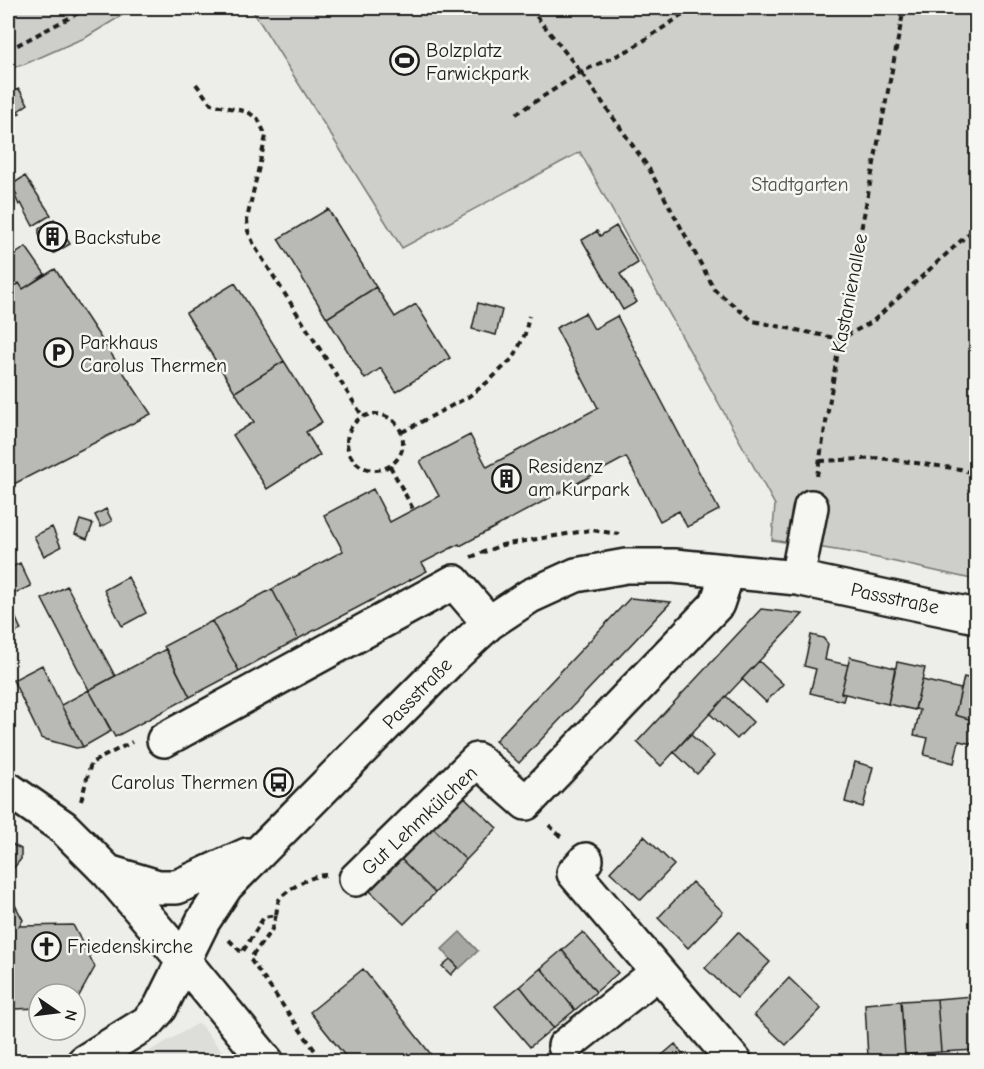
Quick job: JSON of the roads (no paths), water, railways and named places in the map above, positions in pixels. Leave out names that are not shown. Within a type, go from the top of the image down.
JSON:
[{"type":"street","points":[[797,578],[811,507]]},
{"type":"street","name":"Passstraße","points":[[84,1062],[148,1022],[160,1008],[203,921],[226,886],[456,654],[489,623],[530,596],[576,576],[626,566],[674,566],[797,578],[976,616]]},
{"type":"street","name":"Gut Lehmkülchen","points":[[356,879],[477,760],[526,803],[717,604],[728,571]]},
{"type":"street","points":[[164,740],[454,582],[489,623]]},
{"type":"street","points":[[8,789],[63,827],[108,872],[267,1062]]},
{"type":"street","points":[[108,872],[158,887],[177,887],[262,849]]},
{"type":"street","points":[[586,860],[574,873],[735,1062]]},
{"type":"street","points":[[566,1046],[658,972]]},
{"type":"place","name":"Bolzplatz Farwickpark","points":[[405,61]]},
{"type":"place","name":"Backstube","points":[[53,237]]},
{"type":"place","name":"Parkhaus Carolus Thermen","points":[[59,353]]},
{"type":"place","name":"Residenz am Kurpark","points":[[507,478]]},
{"type":"place","name":"Carolus Thermen","points":[[279,782]]},
{"type":"place","name":"Friedenskirche","points":[[46,946]]},
{"type":"park label","name":"Stadtgarten","points":[[800,184]]}]
